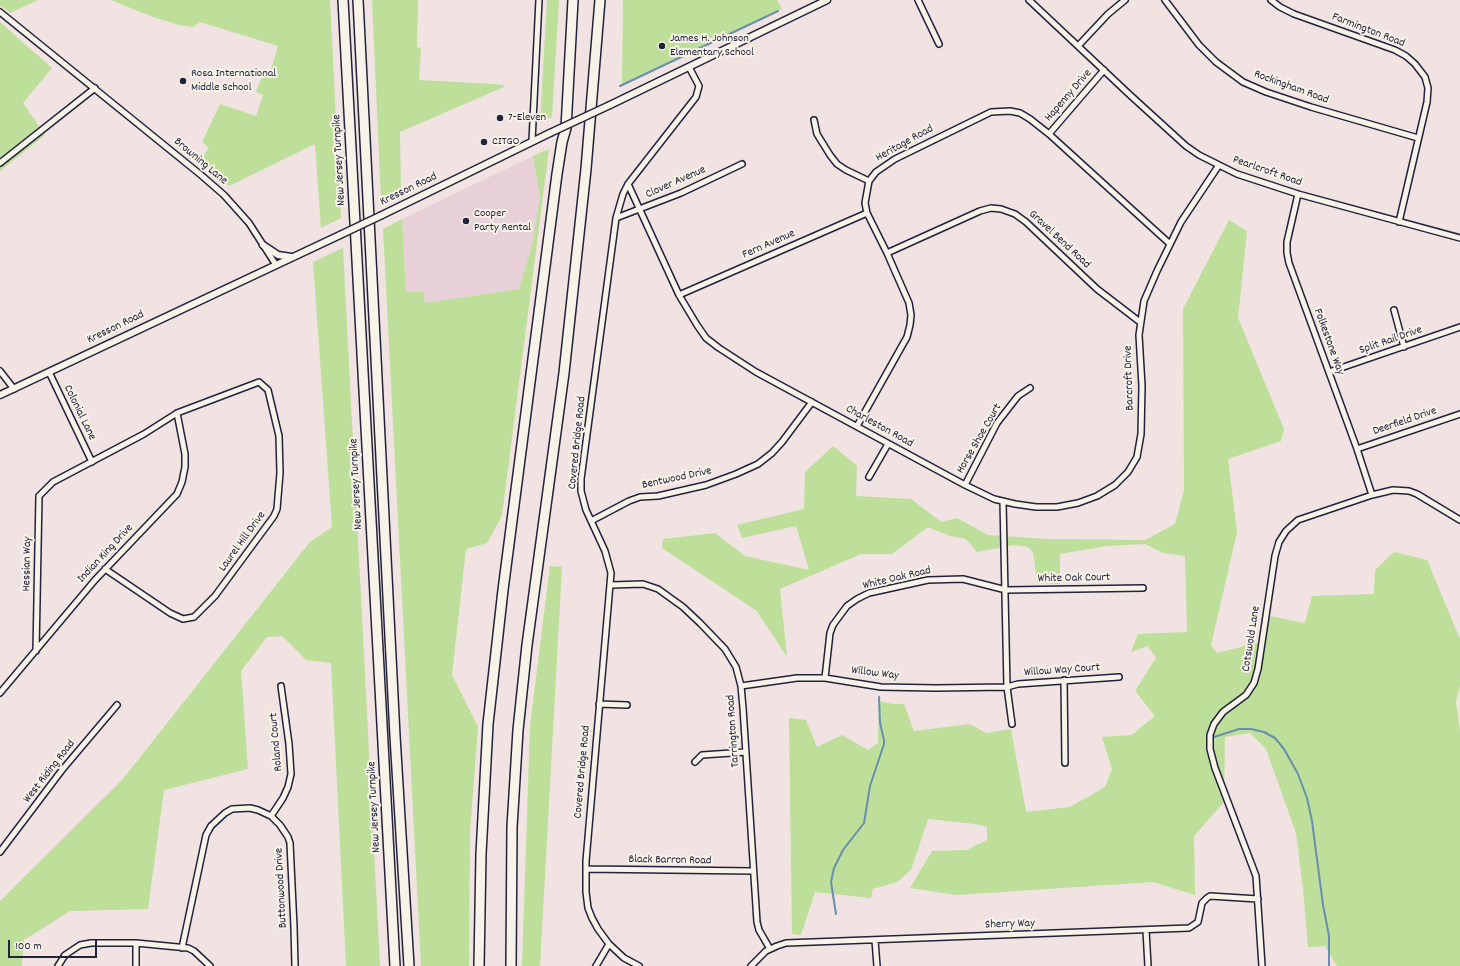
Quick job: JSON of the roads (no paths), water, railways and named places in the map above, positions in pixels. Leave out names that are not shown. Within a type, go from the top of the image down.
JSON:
[{"type":"highway","name":"New Jersey Turnpike","points":[[343,0],[396,966]]},
{"type":"highway","name":"New Jersey Turnpike","points":[[358,0],[361,87],[409,966]]},
{"type":"highway","points":[[479,966],[481,854],[488,724],[503,590],[557,174],[562,142],[566,128],[573,0]]},
{"type":"highway","points":[[511,966],[512,827],[518,730],[527,645],[565,365],[586,169],[600,0]]},
{"type":"street","points":[[532,141],[539,0]]},
{"type":"street","name":"Kresson Road","points":[[0,395],[293,258],[532,141],[827,0]]},
{"type":"street","points":[[918,0],[939,44]]},
{"type":"street","name":"Pearlcroft Road","points":[[1029,0],[1186,146],[1199,155],[1237,174],[1298,194],[1460,238]]},
{"type":"street","points":[[1078,46],[1108,14],[1125,0]]},
{"type":"street","name":"Rockingham Road","points":[[1164,0],[1199,45],[1216,62],[1243,82],[1311,108],[1418,138]]},
{"type":"street","name":"Farmington Road","points":[[1271,0],[1280,7],[1294,14],[1395,50],[1406,56],[1415,64],[1425,77],[1428,88],[1427,102],[1399,222]]},
{"type":"street","name":"Browning Lane","points":[[0,12],[95,88],[224,195],[249,223],[276,265]]},
{"type":"street","name":"Covered Bridge Road","points":[[639,966],[624,958],[609,944],[598,929],[588,908],[586,892],[586,869],[604,641],[611,585],[609,562],[582,499],[581,479],[616,218],[622,194],[628,184],[696,97],[699,86],[689,67]]},
{"type":"street","name":"Hapenny Drive","points":[[1049,134],[1104,70]]},
{"type":"street","points":[[0,163],[95,88]]},
{"type":"street","name":"Heritage Road","points":[[869,181],[876,172],[895,159],[991,112],[1010,111],[1020,113],[1049,134],[1170,244]]},
{"type":"street","points":[[814,120],[817,134],[837,164],[869,181],[865,203],[867,212],[909,303],[911,315],[907,337],[857,426]]},
{"type":"street","name":"Clover Avenue","points":[[616,218],[681,193],[742,164]]},
{"type":"street","name":"Barcroft Drive","points":[[1003,501],[1036,507],[1057,507],[1078,503],[1097,496],[1115,485],[1128,472],[1137,457],[1141,434],[1142,386],[1138,336],[1144,301],[1170,244],[1190,207],[1219,166]]},
{"type":"street","name":"Charleston Road","points":[[628,184],[679,295],[706,338],[756,372],[965,485],[994,499],[1003,501]]},
{"type":"street","name":"Folkestone Way","points":[[1298,194],[1287,242],[1289,263],[1357,449],[1372,495]]},
{"type":"street","name":"Gravel Bend Road","points":[[887,253],[980,210],[991,208],[1001,209],[1015,214],[1026,222],[1097,289],[1140,322]]},
{"type":"street","name":"Fern Avenue","points":[[679,295],[867,212]]},
{"type":"street","points":[[263,245],[278,255],[293,258]]},
{"type":"street","points":[[1394,310],[1404,347]]},
{"type":"street","name":"Split Rail Drive","points":[[1329,372],[1460,327]]},
{"type":"street","points":[[0,371],[14,389]]},
{"type":"street","name":"Colonial Lane","points":[[49,372],[92,462]]},
{"type":"street","name":"Laurel Hill Drive","points":[[53,482],[144,434],[177,414],[259,382],[268,390],[280,449],[277,509],[274,516],[216,596],[194,616],[187,619],[177,617],[105,569]]},
{"type":"street","name":"Horse Shoe Court","points":[[965,485],[997,423],[1018,396],[1030,388]]},
{"type":"street","name":"Bentwood Drive","points":[[591,521],[629,501],[640,497],[658,496],[706,485],[758,464],[777,448],[812,402]]},
{"type":"street","name":"Indian King Drive","points":[[0,693],[105,569],[177,494],[181,486],[185,467],[185,454],[177,414]]},
{"type":"street","name":"Deerfield Drive","points":[[1357,449],[1460,414]]},
{"type":"street","points":[[869,477],[888,444]]},
{"type":"street","name":"Hessian Way","points":[[36,651],[39,496],[53,482]]},
{"type":"street","name":"Cotswold Lane","points":[[1262,966],[1256,876],[1215,768],[1210,749],[1210,735],[1214,724],[1223,712],[1246,695],[1254,684],[1258,669],[1275,556],[1279,542],[1286,531],[1298,520],[1372,495],[1393,490],[1409,491],[1417,494],[1460,520]]},
{"type":"street","points":[[1003,501],[1007,687],[1012,724]]},
{"type":"street","name":"White Oak Road","points":[[825,678],[830,633],[833,625],[847,606],[869,593],[928,580],[963,579],[1006,590]]},
{"type":"street","name":"Tarrington Road","points":[[611,585],[643,584],[658,589],[683,607],[715,639],[731,658],[736,667],[741,686],[757,922],[759,930],[770,949]]},
{"type":"street","name":"White Oak Court","points":[[1006,590],[1143,588]]},
{"type":"street","name":"Willow Way Court","points":[[1007,687],[1018,684],[1120,677]]},
{"type":"street","name":"Willow Way","points":[[741,686],[797,678],[825,678],[881,687],[1007,687]]},
{"type":"street","points":[[1064,680],[1065,763]]},
{"type":"street","name":"Roland Court","points":[[271,816],[283,798],[288,787],[291,774],[289,744],[281,686]]},
{"type":"street","points":[[599,704],[627,705]]},
{"type":"street","name":"West Riding Road","points":[[0,852],[62,770],[116,705]]},
{"type":"street","points":[[695,762],[702,755],[746,752]]},
{"type":"street","name":"Buttonwood Drive","points":[[182,948],[206,834],[211,826],[221,816],[232,810],[250,808],[271,816],[280,825],[290,843],[295,966]]},
{"type":"street","name":"Black Barron Road","points":[[586,869],[753,871]]},
{"type":"street","name":"Sherry Way","points":[[751,966],[770,949],[786,943],[1189,928],[1198,922],[1202,903],[1210,896],[1258,899]]},
{"type":"street","points":[[1146,930],[1148,966]]},
{"type":"street","points":[[875,940],[877,966]]},
{"type":"street","points":[[58,966],[65,955],[80,945],[91,943],[136,943],[182,948],[194,951],[210,966]]},
{"type":"street","points":[[136,943],[136,966]]},
{"type":"street","points":[[596,966],[609,944]]},
{"type":"waterway","points":[[620,86],[778,11]]},
{"type":"waterway","points":[[836,914],[831,882],[834,868],[843,850],[864,823],[870,786],[884,744],[880,723],[879,697]]},
{"type":"waterway","points":[[1214,737],[1239,729],[1251,729],[1264,732],[1275,738],[1284,749],[1298,774],[1307,798],[1312,821],[1323,905],[1329,936],[1329,966]]},
{"type":"place","name":"James H. Johnson Elementary School","points":[[662,46]]},
{"type":"place","name":"Rosa International Middle School","points":[[183,81]]},
{"type":"place","name":"7-Eleven","points":[[500,118]]},
{"type":"place","name":"CITGO","points":[[484,142]]},
{"type":"place","name":"Cooper Party Rental","points":[[466,221]]}]
